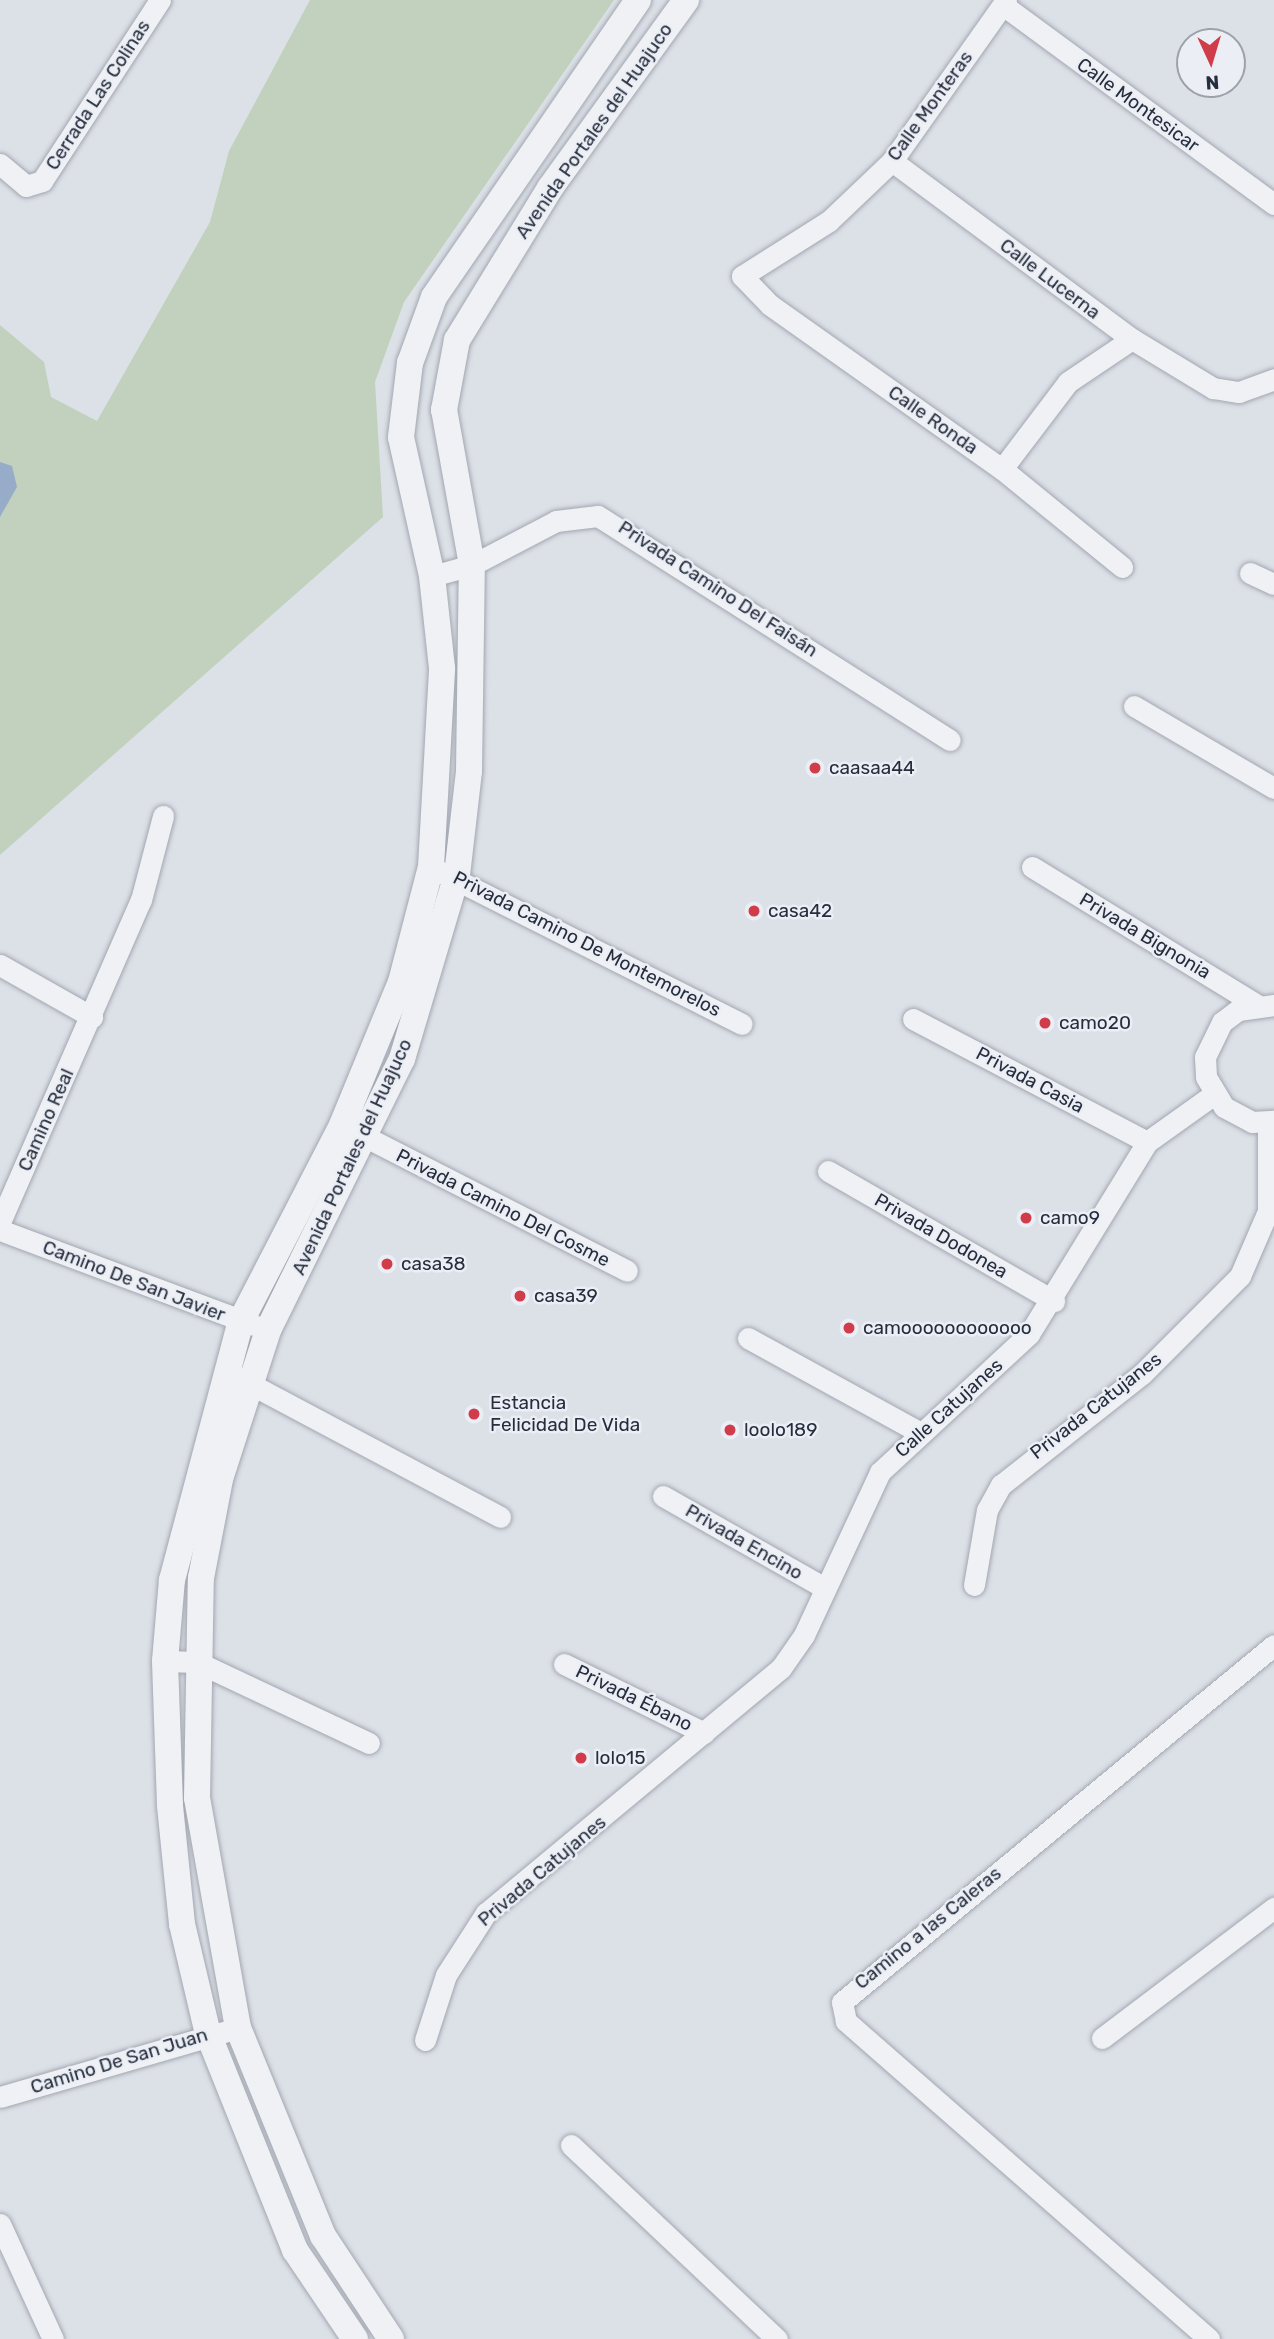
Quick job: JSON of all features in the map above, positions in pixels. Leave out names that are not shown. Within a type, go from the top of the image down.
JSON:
[{"type":"street","name":"Cerrada Las Colinas","points":[[0,164],[26,186],[42,181],[160,0]]},
{"type":"street","name":"Avenida Portales del Huajuco","points":[[391,2339],[323,2236],[238,2028],[197,1798],[197,1662],[201,1578],[238,1377],[241,1321],[342,1125],[401,982],[431,867],[442,668],[432,576],[401,438],[410,363],[434,297],[638,0]]},
{"type":"street","name":"Avenida Portales del Huajuco","points":[[355,2339],[295,2250],[208,2034],[181,1924],[165,1661],[172,1580],[238,1377],[268,1330],[366,1137],[430,981],[457,875],[469,771],[472,565],[444,410],[457,340],[550,188],[687,0]]},
{"type":"street","name":"Calle Monteras","points":[[742,276],[829,221],[892,162],[1004,3]]},
{"type":"street","name":"Calle Montesicar","points":[[1004,3],[1274,204]]},
{"type":"street","name":"Calle Lucerna","points":[[892,162],[1132,340],[1213,388],[1239,392],[1274,379]]},
{"type":"street","name":"Calle Ronda","points":[[742,276],[770,305],[1002,469],[1122,567]]},
{"type":"street","points":[[1002,469],[1068,382],[1132,340]]},
{"type":"street","points":[[403,413],[444,410]]},
{"type":"street","name":"Privada Camino Del Faisán","points":[[432,576],[472,565],[556,521],[581,516],[613,521],[950,740]]},
{"type":"street","points":[[1250,573],[1274,584]]},
{"type":"street","points":[[1134,706],[1274,788]]},
{"type":"street","name":"Camino Real","points":[[0,1222],[141,900],[163,816]]},
{"type":"street","name":"Privada Camino De Montemorelos","points":[[431,867],[457,875],[742,1024]]},
{"type":"street","name":"Privada Bignonia","points":[[1032,867],[1266,1005]]},
{"type":"street","points":[[0,965],[92,1017]]},
{"type":"street","points":[[1266,1005],[1238,1010],[1210,1037],[1205,1056],[1213,1095],[1237,1116],[1271,1122]]},
{"type":"street","name":"Privada Casia","points":[[913,1019],[1147,1142]]},
{"type":"street","name":"Calle Catujanes","points":[[704,1733],[781,1668],[825,1588],[880,1472],[919,1432],[1028,1334],[1054,1300],[1147,1142],[1213,1095]]},
{"type":"street","name":"Privada Catujanes","points":[[974,1586],[987,1510],[1001,1485],[1142,1374],[1224,1297],[1257,1244],[1271,1213],[1271,1122]]},
{"type":"street","name":"Privada Camino Del Cosme","points":[[342,1125],[627,1271]]},
{"type":"street","name":"Privada Dodonea","points":[[828,1171],[1054,1300]]},
{"type":"street","name":"Camino De San Javier","points":[[0,1230],[268,1330]]},
{"type":"street","points":[[748,1338],[919,1432]]},
{"type":"street","points":[[238,1377],[500,1517]]},
{"type":"street","name":"Privada Encino","points":[[663,1496],[825,1588]]},
{"type":"street","name":"Camino a las Caleras","points":[[1200,2336],[846,2021],[842,2003],[1274,1645]]},
{"type":"street","points":[[165,1661],[197,1662],[369,1743]]},
{"type":"street","name":"Privada Ébano","points":[[564,1664],[704,1733]]},
{"type":"street","name":"Privada Catujanes","points":[[425,2040],[446,1975],[486,1913],[704,1733]]},
{"type":"street","points":[[1102,2038],[1274,1908]]},
{"type":"street","name":"Camino De San Juan","points":[[0,2097],[208,2034],[238,2028]]},
{"type":"street","points":[[571,2145],[776,2339]]},
{"type":"street","points":[[0,2224],[52,2339]]},
{"type":"green space","points":[[310,0],[614,0],[404,302],[375,382],[383,517],[0,855],[0,325],[44,362],[51,397],[97,421],[210,222],[229,151]]},
{"type":"water","points":[[0,462],[12,466],[17,487],[0,517]]},
{"type":"place","name":"caasaa44","points":[[815,768]]},
{"type":"place","name":"casa42","points":[[754,911]]},
{"type":"place","name":"camo20","points":[[1045,1023]]},
{"type":"place","name":"camo9","points":[[1026,1218]]},
{"type":"place","name":"casa38","points":[[387,1264]]},
{"type":"place","name":"casa39","points":[[520,1296]]},
{"type":"place","name":"camoooooooooooo","points":[[849,1328]]},
{"type":"place","name":"Estancia Felicidad De Vida","points":[[474,1414]]},
{"type":"place","name":"loolo189","points":[[730,1430]]},
{"type":"place","name":"lolo15","points":[[581,1758]]}]
